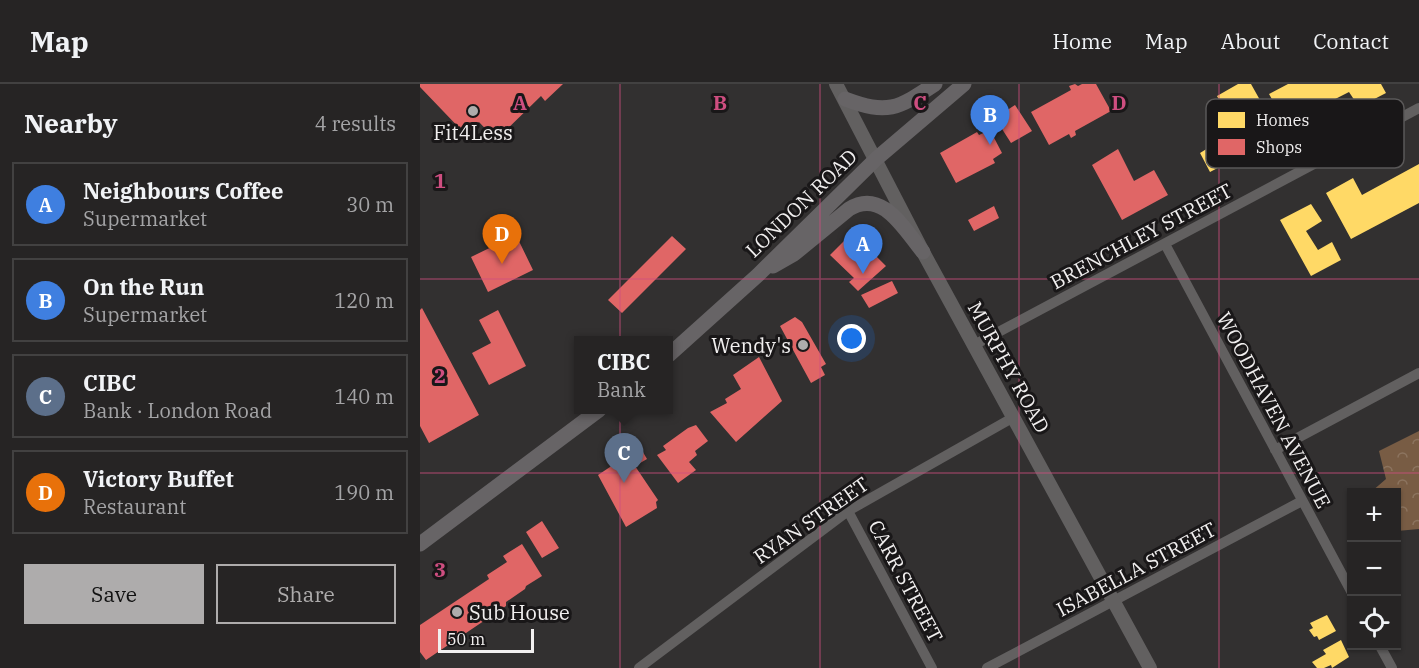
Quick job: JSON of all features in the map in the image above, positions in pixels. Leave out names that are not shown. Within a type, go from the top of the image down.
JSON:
[{"type":"main road","points":[[845,99],[885,109],[899,105],[934,84]]},
{"type":"main road","name":"LONDON ROAD","points":[[673,351],[758,275],[876,159],[964,84]]},
{"type":"main road","points":[[758,275],[794,254],[849,209],[863,202],[873,203],[885,209],[923,252]]},
{"type":"main road","points":[[420,544],[594,414]]},
{"type":"street","name":"MURPHY ROAD","points":[[836,84],[923,252],[1150,668]]},
{"type":"street","name":"BRENCHLEY STREET","points":[[1404,116],[1419,108]]},
{"type":"street","name":"BRENCHLEY STREET","points":[[974,345],[1307,168]]},
{"type":"street","name":"WOODHAVEN AVENUE","points":[[1165,244],[1347,584]]},
{"type":"street","points":[[1275,450],[1419,373]]},
{"type":"street","name":"RYAN STREET","points":[[639,668],[848,511],[1014,417]]},
{"type":"street","name":"ISABELLA STREET","points":[[987,668],[1302,501]]},
{"type":"street","name":"CARR STREET","points":[[848,511],[932,668]]},
{"type":"street","points":[[1383,650],[1392,668]]},
{"type":"green space","points":[[1419,431],[1419,529],[1401,531],[1401,488],[1376,488],[1386,479],[1379,451]]},
{"type":"building: Homes","points":[[1238,84],[1251,84],[1259,99],[1219,99],[1217,96]]},
{"type":"building: Homes","points":[[1288,84],[1381,84],[1386,93],[1374,99],[1354,99],[1349,92],[1335,99],[1272,99],[1269,94]]},
{"type":"building: Homes","points":[[1206,149],[1206,164],[1200,153]]},
{"type":"building: Homes","points":[[1419,164],[1419,203],[1351,239],[1326,193],[1353,178],[1362,195]]},
{"type":"building: Homes","points":[[1311,204],[1322,221],[1306,231],[1318,250],[1332,242],[1341,260],[1311,276],[1280,220]]},
{"type":"building: Homes","points":[[1327,615],[1336,631],[1319,640],[1309,630],[1313,628],[1310,623]]},
{"type":"building: Homes","points":[[1341,640],[1349,657],[1332,668],[1331,665],[1317,668],[1312,662],[1326,654],[1323,650]]},
{"type":"building: Shops","points":[[420,84],[563,84],[545,101],[541,96],[496,140],[479,122],[466,135],[420,87]]},
{"type":"building: Shops","points":[[1075,84],[1078,86],[1096,84],[1111,111],[1075,131],[1076,135],[1071,138],[1069,134],[1049,145],[1031,112],[1071,90],[1069,86]]},
{"type":"building: Shops","points":[[1015,105],[1032,131],[1011,143],[995,118]]},
{"type":"building: Shops","points":[[990,130],[1002,153],[993,159],[995,163],[956,183],[940,153],[977,132],[979,135]]},
{"type":"building: Shops","points":[[1118,149],[1134,181],[1154,170],[1168,195],[1122,220],[1092,165]]},
{"type":"building: Shops","points":[[994,206],[999,218],[974,231],[968,220]]},
{"type":"building: Shops","points":[[516,235],[533,270],[488,292],[471,257]]},
{"type":"building: Shops","points":[[672,236],[686,249],[622,313],[608,300]]},
{"type":"building: Shops","points":[[847,238],[870,261],[876,256],[886,266],[858,291],[849,282],[854,278],[830,255]]},
{"type":"building: Shops","points":[[892,281],[898,293],[869,308],[861,295]]},
{"type":"building: Shops","points":[[422,308],[479,415],[429,443],[420,426],[420,310]]},
{"type":"building: Shops","points":[[498,310],[526,366],[489,385],[472,353],[491,343],[479,320]]},
{"type":"building: Shops","name":"Wendy's","points":[[795,317],[802,322],[826,364],[821,367],[825,375],[811,383],[780,326]]},
{"type":"building: Shops","points":[[759,357],[782,401],[736,442],[710,412],[727,403],[725,399],[741,389],[733,375]]},
{"type":"building: Shops","points":[[696,425],[708,441],[695,451],[697,455],[689,462],[696,470],[678,483],[657,455],[666,450],[663,446]]},
{"type":"building: Shops","points":[[637,442],[647,459],[635,466],[658,500],[657,508],[626,527],[598,475],[628,455],[625,449]]},
{"type":"building: Shops","points":[[542,521],[559,548],[542,558],[526,532]]},
{"type":"building: Shops","points":[[522,544],[542,576],[506,602],[506,606],[426,660],[420,652],[420,625],[489,579],[487,575],[507,562],[503,556]]},
{"type":"place","name":"Fit4Less","points":[[473,111]]},
{"type":"place","name":"On the Run","points":[[990,145]]},
{"type":"place","name":"Victory Buffet","points":[[502,264]]},
{"type":"place","name":"Neighbours Coffee","points":[[863,274]]},
{"type":"place","name":"Wendy's","points":[[803,345]]},
{"type":"place","name":"CIBC","points":[[624,483]]},
{"type":"place","name":"Sub House","points":[[457,612]]}]
